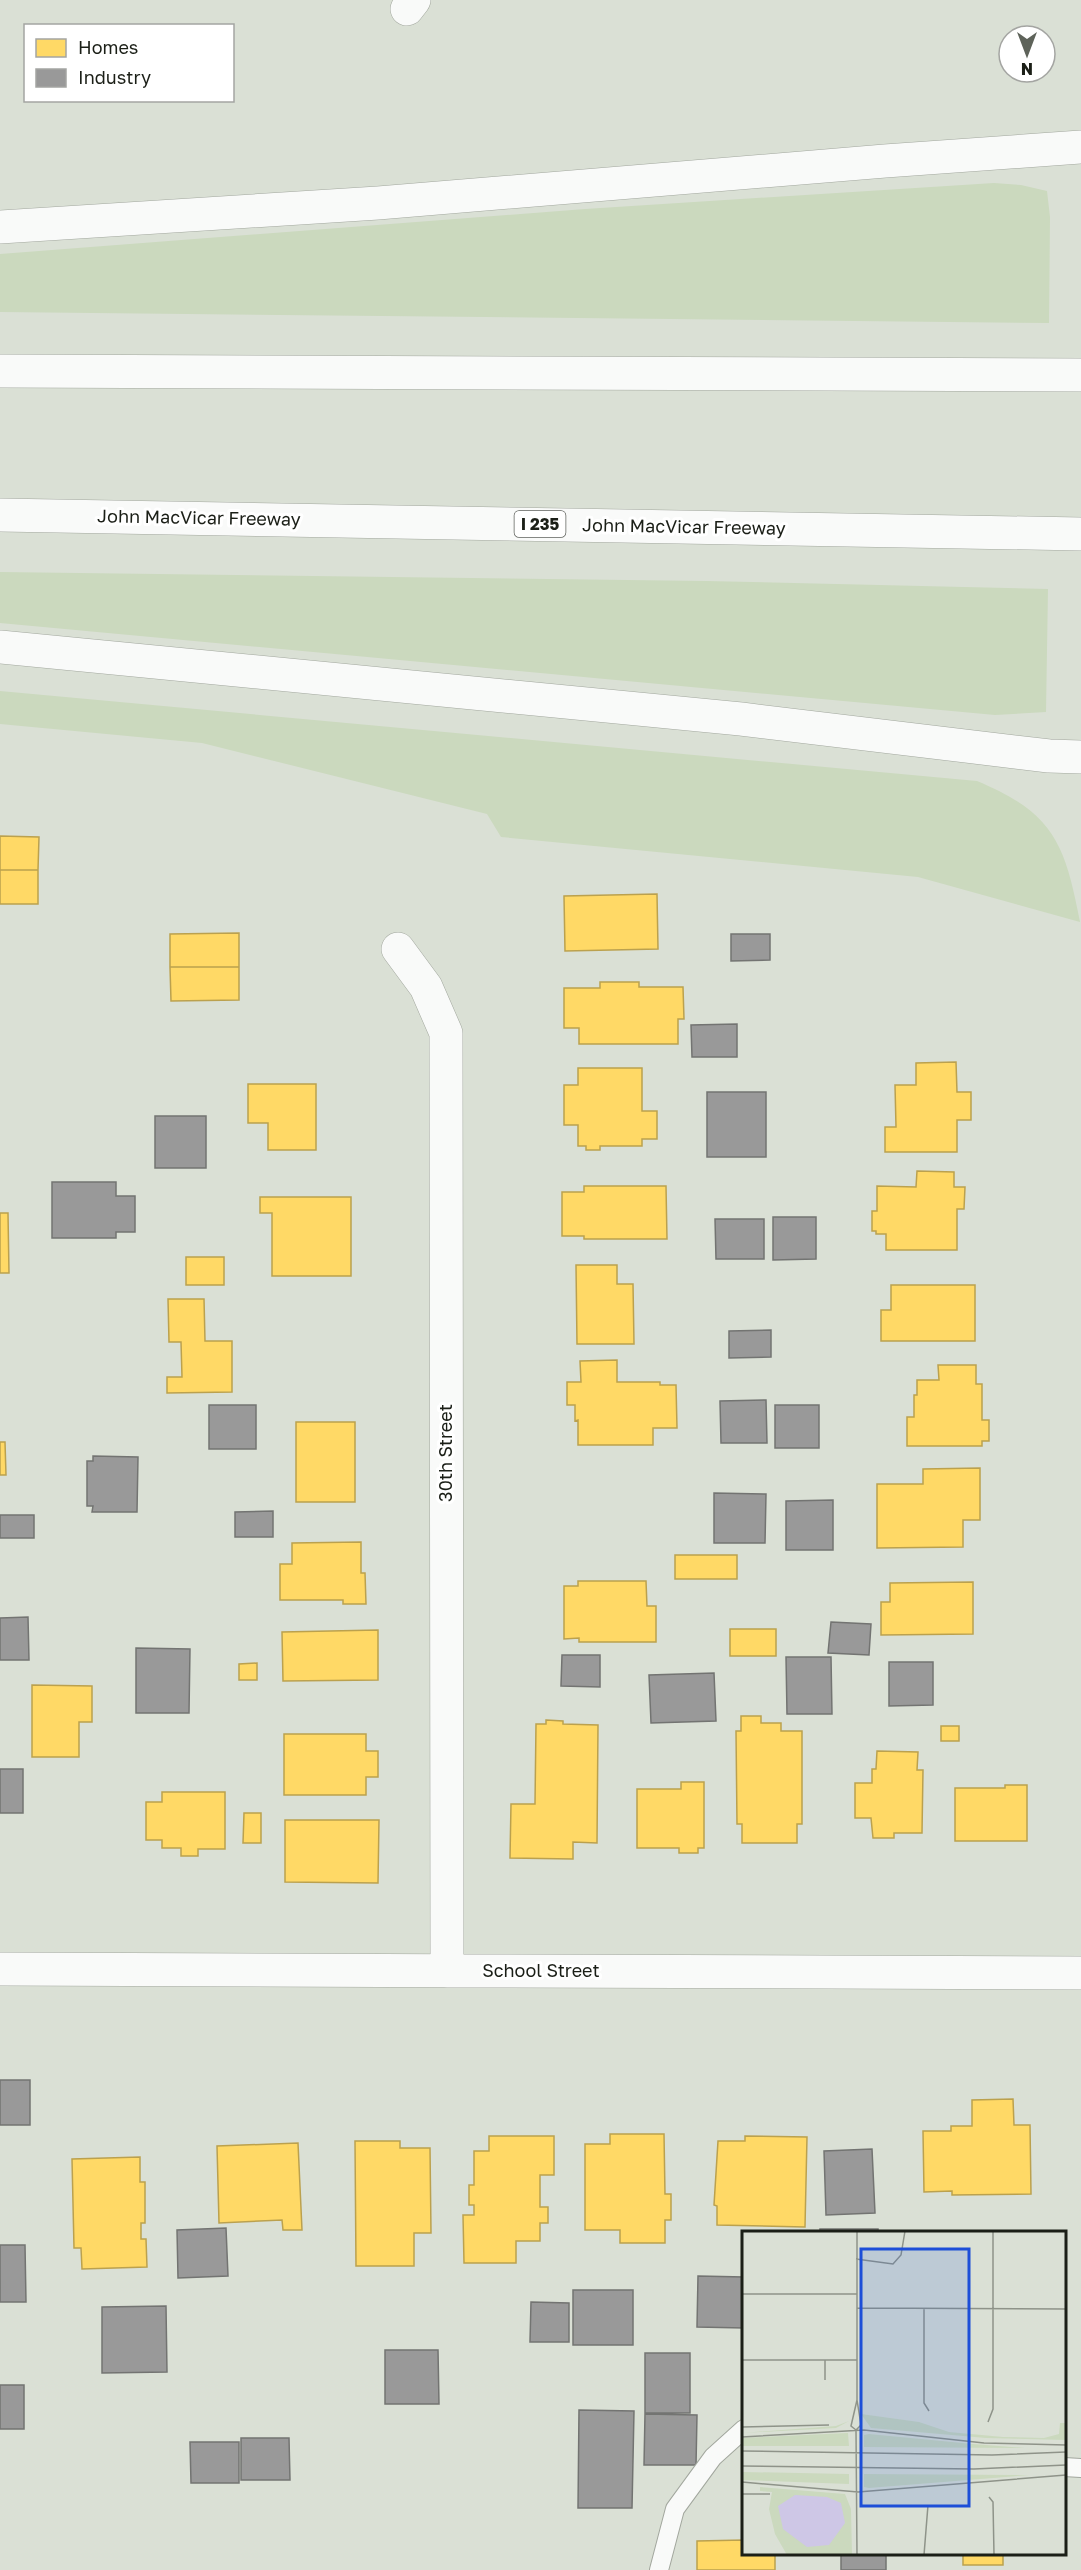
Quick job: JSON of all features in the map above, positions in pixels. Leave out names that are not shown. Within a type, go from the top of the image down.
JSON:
[{"type":"main road","points":[[0,227],[378,203],[1081,147]]},
{"type":"main road","points":[[0,371],[1081,375]]},
{"type":"main road","name":"John MacVicar Freeway","points":[[0,515],[1081,534]]},
{"type":"main road","points":[[0,647],[741,719],[1049,756],[1081,757]]},
{"type":"main road","name":"30th Street","points":[[398,949],[426,987],[446,1033],[447,1971]]},
{"type":"main road","name":"School Street","points":[[0,1969],[1081,1973]]},
{"type":"lane","points":[[659,2570],[675,2509],[713,2457],[742,2431]]},
{"type":"lane","points":[[1066,2467],[1081,2468]]},
{"type":"green space","points":[[994,183],[1021,185],[1047,191],[1050,217],[1049,323],[0,312],[0,254],[585,209]]},
{"type":"green space","points":[[0,572],[706,581],[1048,589],[1046,712],[995,715],[0,623]]},
{"type":"green space","points":[[0,691],[977,781],[1003,793],[1023,806],[1052,834],[1068,872],[1080,922],[918,877],[501,837],[487,814],[202,743],[0,724]]},
{"type":"building: Homes","points":[[0,836],[39,837],[38,870],[0,870]]},
{"type":"building: Homes","points":[[0,870],[38,870],[38,904],[0,904]]},
{"type":"building: Homes","points":[[657,894],[658,949],[565,951],[564,896]]},
{"type":"building: Homes","points":[[239,933],[239,967],[170,967],[170,934]]},
{"type":"building: Homes","points":[[170,967],[239,967],[239,1000],[171,1001]]},
{"type":"building: Homes","points":[[600,982],[639,982],[639,987],[683,987],[684,1019],[678,1019],[678,1044],[579,1044],[579,1028],[564,1028],[564,988],[600,988]]},
{"type":"building: Homes","points":[[956,1062],[957,1092],[971,1092],[971,1120],[957,1120],[957,1152],[885,1152],[885,1127],[896,1127],[895,1085],[916,1085],[916,1063]]},
{"type":"building: Homes","points":[[578,1068],[642,1068],[642,1111],[657,1111],[657,1139],[642,1139],[642,1146],[600,1146],[600,1150],[586,1150],[586,1146],[578,1146],[578,1125],[564,1125],[564,1085],[578,1085]]},
{"type":"building: Homes","points":[[248,1084],[316,1084],[316,1150],[268,1150],[268,1123],[248,1123]]},
{"type":"building: Homes","points":[[917,1171],[954,1172],[954,1187],[965,1187],[964,1209],[957,1209],[957,1250],[886,1250],[886,1234],[876,1234],[876,1231],[872,1231],[872,1211],[877,1211],[877,1186],[916,1187]]},
{"type":"building: Homes","points":[[584,1186],[666,1186],[667,1239],[584,1239],[584,1236],[562,1236],[562,1192],[584,1192]]},
{"type":"building: Homes","points":[[260,1197],[351,1197],[351,1276],[272,1276],[272,1213],[260,1213]]},
{"type":"building: Homes","points":[[0,1213],[8,1213],[9,1273],[0,1273]]},
{"type":"building: Homes","points":[[186,1257],[224,1257],[224,1285],[186,1285]]},
{"type":"building: Homes","points":[[576,1265],[617,1265],[617,1284],[633,1284],[634,1344],[577,1344]]},
{"type":"building: Homes","points":[[891,1285],[975,1285],[975,1341],[881,1341],[881,1310],[891,1310]]},
{"type":"building: Homes","points":[[168,1299],[204,1299],[205,1341],[232,1341],[232,1392],[167,1393],[167,1377],[182,1377],[181,1342],[169,1342]]},
{"type":"building: Homes","points":[[617,1360],[617,1382],[660,1382],[660,1385],[676,1385],[677,1428],[653,1428],[653,1445],[578,1445],[578,1420],[575,1421],[575,1405],[567,1405],[567,1382],[581,1382],[580,1361]]},
{"type":"building: Homes","points":[[938,1365],[976,1365],[976,1384],[982,1384],[982,1420],[989,1420],[989,1441],[982,1441],[982,1446],[907,1446],[907,1417],[914,1417],[917,1380],[939,1380]]},
{"type":"building: Homes","points":[[296,1422],[355,1422],[355,1502],[296,1502]]},
{"type":"building: Homes","points":[[0,1442],[5,1442],[6,1475],[0,1475]]},
{"type":"building: Homes","points":[[980,1468],[980,1520],[963,1520],[963,1547],[877,1548],[877,1484],[923,1484],[923,1469]]},
{"type":"building: Homes","points":[[361,1542],[361,1573],[365,1573],[366,1604],[343,1604],[343,1600],[280,1600],[280,1564],[292,1564],[292,1543]]},
{"type":"building: Homes","points":[[675,1555],[737,1555],[737,1579],[675,1579]]},
{"type":"building: Homes","points":[[578,1581],[646,1581],[647,1606],[656,1606],[656,1642],[579,1642],[579,1638],[564,1639],[564,1586],[578,1586]]},
{"type":"building: Homes","points":[[973,1582],[973,1634],[881,1635],[881,1602],[890,1602],[890,1583]]},
{"type":"building: Homes","points":[[730,1629],[776,1629],[776,1656],[730,1656]]},
{"type":"building: Homes","points":[[378,1630],[378,1680],[283,1681],[282,1632]]},
{"type":"building: Homes","points":[[257,1663],[257,1680],[239,1680],[239,1664]]},
{"type":"building: Homes","points":[[32,1685],[92,1686],[92,1722],[79,1722],[79,1757],[32,1757]]},
{"type":"building: Homes","points":[[741,1716],[761,1716],[761,1723],[781,1723],[781,1731],[802,1731],[802,1824],[797,1824],[797,1843],[742,1843],[742,1824],[737,1824],[736,1731],[741,1731]]},
{"type":"building: Homes","points":[[546,1720],[563,1721],[563,1724],[598,1725],[597,1843],[573,1842],[573,1859],[510,1858],[511,1804],[535,1804],[536,1724],[546,1724]]},
{"type":"building: Homes","points":[[941,1726],[959,1726],[959,1741],[941,1741]]},
{"type":"building: Homes","points":[[284,1734],[366,1734],[366,1751],[378,1751],[378,1777],[366,1777],[366,1795],[284,1795]]},
{"type":"building: Homes","points":[[877,1751],[918,1752],[917,1770],[923,1770],[922,1833],[894,1833],[894,1838],[873,1838],[871,1818],[855,1818],[855,1783],[872,1783],[872,1769],[876,1769]]},
{"type":"building: Homes","points":[[681,1782],[704,1782],[704,1848],[698,1848],[698,1853],[679,1853],[679,1848],[637,1848],[637,1789],[681,1789]]},
{"type":"building: Homes","points":[[1005,1785],[1027,1785],[1027,1841],[955,1841],[955,1788],[1005,1788]]},
{"type":"building: Homes","points":[[162,1792],[225,1792],[225,1849],[198,1849],[198,1856],[181,1856],[181,1848],[162,1848],[162,1840],[146,1840],[146,1802],[162,1802]]},
{"type":"building: Homes","points":[[244,1813],[261,1813],[261,1843],[243,1843]]},
{"type":"building: Homes","points":[[285,1820],[379,1820],[378,1883],[285,1882]]},
{"type":"building: Homes","points":[[1013,2099],[1014,2125],[1030,2125],[1031,2194],[952,2195],[952,2191],[924,2192],[923,2131],[951,2131],[951,2126],[972,2126],[972,2100]]},
{"type":"building: Homes","points":[[610,2134],[664,2134],[665,2194],[671,2194],[671,2220],[665,2220],[665,2243],[620,2243],[620,2230],[585,2230],[585,2144],[610,2144]]},
{"type":"building: Homes","points":[[489,2136],[554,2136],[554,2175],[540,2175],[540,2207],[548,2207],[548,2223],[540,2223],[540,2241],[516,2241],[516,2263],[464,2263],[463,2215],[474,2215],[474,2205],[469,2205],[469,2185],[474,2185],[474,2151],[489,2151]]},
{"type":"building: Homes","points":[[745,2136],[807,2137],[805,2227],[717,2225],[717,2206],[714,2205],[718,2141],[745,2141]]},
{"type":"building: Homes","points":[[355,2141],[400,2141],[400,2148],[430,2148],[431,2233],[414,2233],[414,2266],[356,2266]]},
{"type":"building: Homes","points":[[298,2143],[302,2230],[283,2230],[282,2220],[219,2223],[217,2146]]},
{"type":"building: Homes","points":[[140,2157],[140,2182],[145,2182],[145,2223],[141,2223],[141,2239],[146,2239],[147,2267],[82,2269],[81,2248],[74,2248],[72,2159]]},
{"type":"building: Homes","points":[[742,2540],[742,2555],[775,2555],[775,2570],[697,2570],[697,2541]]},
{"type":"building: Homes","points":[[963,2555],[1003,2555],[1003,2565],[963,2565]]},
{"type":"building: Industry","points":[[731,934],[770,934],[770,960],[731,961]]},
{"type":"building: Industry","points":[[737,1024],[737,1057],[692,1057],[691,1025]]},
{"type":"building: Industry","points":[[707,1092],[766,1092],[766,1157],[707,1157]]},
{"type":"building: Industry","points":[[155,1116],[206,1116],[206,1168],[155,1168]]},
{"type":"building: Industry","points":[[52,1182],[116,1182],[116,1196],[135,1196],[135,1232],[116,1232],[116,1238],[52,1238]]},
{"type":"building: Industry","points":[[773,1217],[816,1217],[816,1259],[773,1260]]},
{"type":"building: Industry","points":[[715,1219],[764,1219],[764,1259],[716,1259]]},
{"type":"building: Industry","points":[[771,1330],[771,1357],[729,1358],[729,1331]]},
{"type":"building: Industry","points":[[766,1400],[767,1443],[721,1443],[720,1401]]},
{"type":"building: Industry","points":[[209,1405],[256,1405],[256,1449],[209,1449]]},
{"type":"building: Industry","points":[[775,1405],[819,1405],[819,1448],[775,1448]]},
{"type":"building: Industry","points":[[93,1456],[138,1457],[137,1512],[92,1512],[93,1506],[87,1506],[87,1461],[93,1461]]},
{"type":"building: Industry","points":[[714,1493],[766,1494],[765,1543],[714,1543]]},
{"type":"building: Industry","points":[[833,1500],[833,1550],[786,1550],[786,1501]]},
{"type":"building: Industry","points":[[273,1511],[273,1537],[235,1537],[235,1512]]},
{"type":"building: Industry","points":[[0,1515],[34,1515],[34,1538],[0,1538]]},
{"type":"building: Industry","points":[[28,1617],[29,1660],[0,1660],[0,1618]]},
{"type":"building: Industry","points":[[831,1622],[871,1624],[869,1655],[828,1653]]},
{"type":"building: Industry","points":[[136,1648],[190,1649],[189,1713],[136,1713]]},
{"type":"building: Industry","points":[[562,1655],[600,1655],[600,1687],[561,1686]]},
{"type":"building: Industry","points":[[786,1657],[831,1657],[832,1714],[787,1714]]},
{"type":"building: Industry","points":[[889,1662],[933,1662],[933,1705],[889,1706]]},
{"type":"building: Industry","points":[[714,1673],[716,1721],[651,1723],[649,1675]]},
{"type":"building: Industry","points":[[0,1769],[23,1769],[23,1813],[0,1813]]},
{"type":"building: Industry","points":[[0,2080],[30,2080],[30,2125],[0,2125]]},
{"type":"building: Industry","points":[[872,2149],[875,2213],[826,2215],[824,2151]]},
{"type":"building: Industry","points":[[226,2228],[228,2276],[178,2278],[177,2230]]},
{"type":"building: Industry","points":[[820,2229],[878,2229],[878,2231],[820,2231]]},
{"type":"building: Industry","points":[[0,2245],[25,2245],[26,2302],[0,2302]]},
{"type":"building: Industry","points":[[698,2276],[742,2277],[742,2328],[697,2327]]},
{"type":"building: Industry","points":[[573,2290],[633,2290],[633,2345],[573,2345]]},
{"type":"building: Industry","points":[[531,2302],[569,2303],[569,2342],[530,2342]]},
{"type":"building: Industry","points":[[166,2306],[167,2372],[102,2373],[102,2307]]},
{"type":"building: Industry","points":[[385,2350],[438,2350],[439,2404],[385,2404]]},
{"type":"building: Industry","points":[[645,2353],[690,2353],[690,2413],[645,2413]]},
{"type":"building: Industry","points":[[0,2385],[24,2385],[24,2429],[0,2429]]},
{"type":"building: Industry","points":[[579,2410],[634,2411],[632,2508],[578,2508]]},
{"type":"building: Industry","points":[[645,2414],[697,2415],[696,2465],[644,2465]]},
{"type":"building: Industry","points":[[241,2438],[289,2438],[290,2480],[241,2480]]},
{"type":"building: Industry","points":[[190,2442],[239,2442],[239,2483],[191,2483]]},
{"type":"building: Industry","points":[[841,2555],[886,2555],[886,2570],[841,2570]]}]
